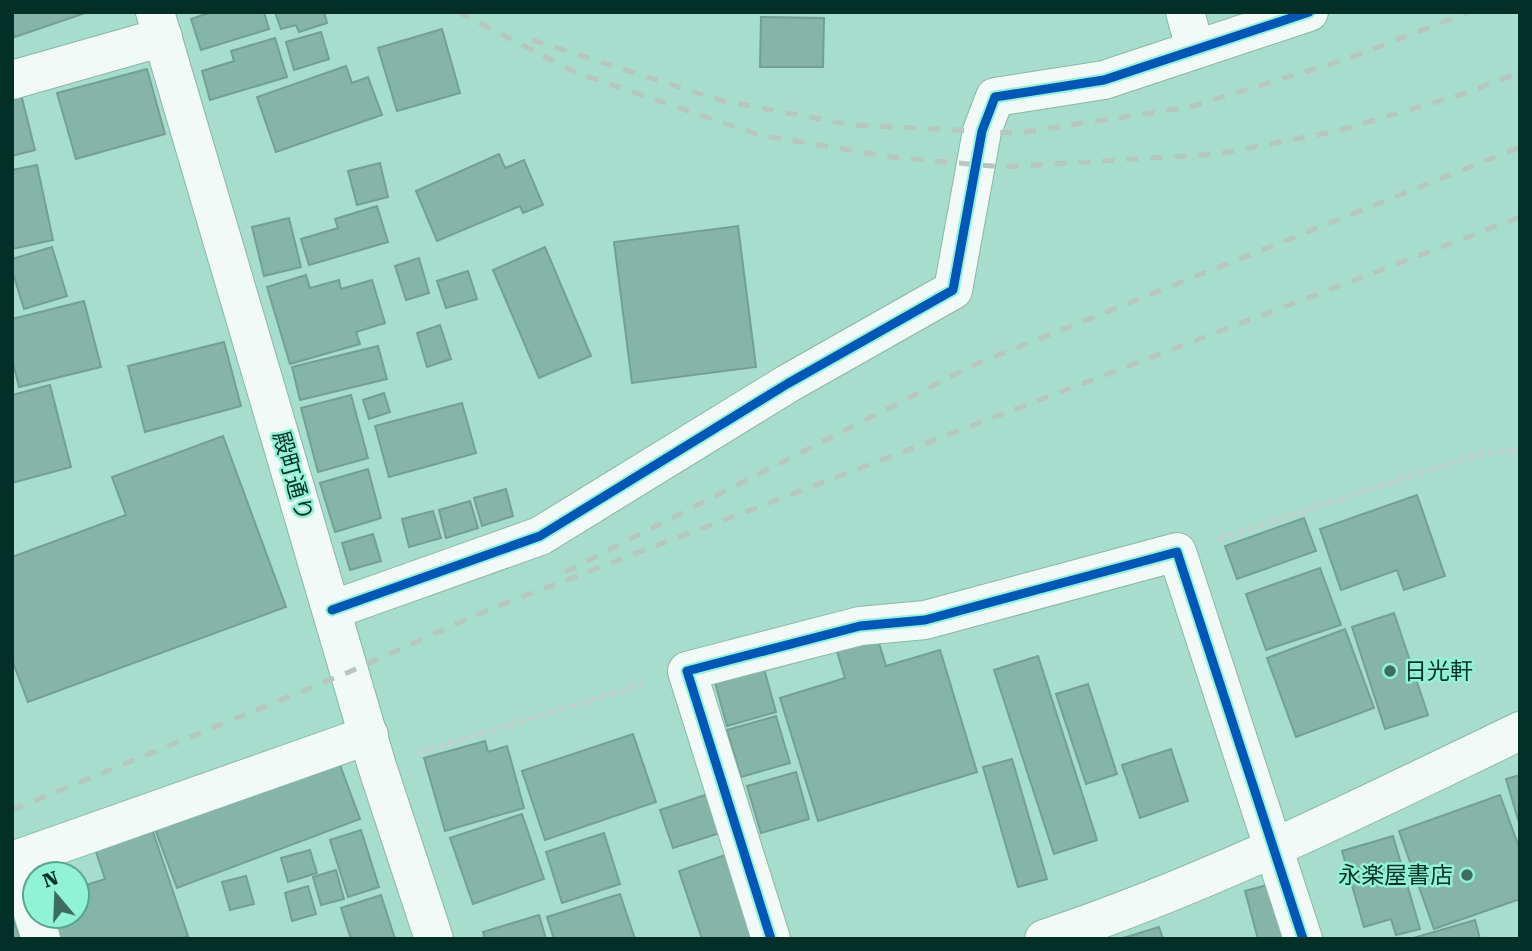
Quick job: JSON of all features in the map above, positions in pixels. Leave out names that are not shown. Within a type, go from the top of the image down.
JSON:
[{"type":"street","points":[[1185,12],[1195,48]]},
{"type":"street","points":[[332,610],[540,536],[787,384],[953,290],[982,131],[995,97],[1104,80],[1309,12]]},
{"type":"street","points":[[12,80],[159,24]]},
{"type":"street","name":"殿町通り","points":[[159,24],[373,751],[434,939]]},
{"type":"street","points":[[771,939],[687,671],[860,626],[925,620],[1177,552],[1303,939]]},
{"type":"street","points":[[1044,939],[1081,927],[1275,849],[1520,731]]},
{"type":"street","points":[[41,939],[14,860],[373,751]]},
{"type":"path","points":[[1177,552],[1481,453],[1520,450]]},
{"type":"path","points":[[373,751],[687,671]]},
{"type":"building","points":[[12,12],[88,12],[15,37]]},
{"type":"building","points":[[211,12],[264,12],[269,29],[201,50],[191,19]]},
{"type":"building","points":[[275,12],[324,12],[327,23],[299,32],[296,25],[281,29]]},
{"type":"building","points":[[761,17],[824,18],[823,67],[760,67]]},
{"type":"building","points":[[442,29],[460,93],[397,111],[378,48]]},
{"type":"building","points":[[321,32],[329,59],[294,70],[286,42]]},
{"type":"building","points":[[275,38],[287,77],[210,100],[202,71],[234,61],[231,51]]},
{"type":"building","points":[[346,66],[352,83],[368,77],[382,115],[276,152],[257,97]]},
{"type":"building","points":[[147,69],[165,134],[76,159],[57,93]]},
{"type":"building","points":[[21,94],[35,150],[12,156],[12,96]]},
{"type":"building","points":[[499,154],[505,168],[524,160],[543,205],[523,213],[520,206],[437,241],[416,191]]},
{"type":"building","points":[[380,163],[388,197],[357,205],[348,171]]},
{"type":"building","points":[[37,165],[53,240],[12,249],[12,170]]},
{"type":"building","points":[[377,206],[388,242],[309,265],[301,239],[338,228],[335,219]]},
{"type":"building","points":[[289,218],[301,267],[264,276],[252,227]]},
{"type":"building","points":[[738,226],[756,367],[632,383],[614,242]]},
{"type":"building","points":[[52,247],[67,296],[24,309],[12,270],[12,259]]},
{"type":"building","points":[[545,247],[591,356],[539,378],[493,270]]},
{"type":"building","points":[[419,258],[429,293],[406,300],[395,266]]},
{"type":"building","points":[[468,271],[477,299],[446,308],[437,281]]},
{"type":"building","points":[[306,275],[310,288],[339,280],[341,289],[372,280],[385,323],[356,332],[360,344],[290,364],[267,287]]},
{"type":"building","points":[[84,301],[101,367],[19,387],[12,359],[12,319]]},
{"type":"building","points":[[440,325],[451,359],[427,367],[417,333]]},
{"type":"building","points":[[224,342],[241,406],[145,432],[128,366]]},
{"type":"building","points":[[378,346],[387,379],[300,400],[292,367]]},
{"type":"building","points":[[50,385],[71,467],[12,483],[12,395]]},
{"type":"building","points":[[384,393],[390,412],[369,419],[363,400]]},
{"type":"building","points":[[351,395],[368,458],[318,472],[301,408]]},
{"type":"building","points":[[462,403],[476,453],[389,477],[375,426]]},
{"type":"building","points":[[223,436],[286,607],[28,702],[12,660],[12,557],[126,515],[112,477]]},
{"type":"building","points":[[368,469],[381,518],[335,532],[320,483]]},
{"type":"building","points":[[506,489],[513,516],[482,526],[474,498]]},
{"type":"building","points":[[1417,495],[1445,576],[1404,590],[1397,570],[1341,590],[1320,529]]},
{"type":"building","points":[[470,501],[478,528],[446,538],[439,510]]},
{"type":"building","points":[[433,511],[441,538],[409,547],[402,519]]},
{"type":"building","points":[[1304,518],[1316,551],[1237,579],[1225,546]]},
{"type":"building","points":[[373,534],[381,561],[350,570],[342,543]]},
{"type":"building","points":[[1320,568],[1341,625],[1266,650],[1246,594]]},
{"type":"building","name":"日光軒","points":[[1394,613],[1428,715],[1385,729],[1352,627]]},
{"type":"building","points":[[1345,629],[1374,708],[1296,737],[1267,658]]},
{"type":"building","points":[[876,633],[886,666],[940,650],[977,772],[818,821],[780,698],[845,678],[835,645]]},
{"type":"building","points":[[1038,656],[1097,840],[1054,854],[994,670]]},
{"type":"building","points":[[763,665],[776,712],[727,726],[714,679]]},
{"type":"building","points":[[1088,684],[1117,774],[1086,784],[1056,694]]},
{"type":"building","points":[[776,716],[790,763],[741,777],[727,730]]},
{"type":"building","points":[[633,734],[656,802],[545,840],[522,771]]},
{"type":"building","points":[[485,741],[488,752],[507,746],[524,808],[445,831],[424,758]]},
{"type":"building","points":[[1171,749],[1188,801],[1140,818],[1122,765]]},
{"type":"building","points":[[337,757],[360,819],[177,888],[152,821]]},
{"type":"building","points":[[1012,759],[1047,879],[1018,887],[983,767]]},
{"type":"building","points":[[796,772],[809,819],[761,833],[747,786]]},
{"type":"building","points":[[1520,775],[1520,826],[1506,779]]},
{"type":"building","points":[[711,793],[723,832],[673,848],[660,810]]},
{"type":"building","name":"永楽屋書店","points":[[1500,795],[1520,850],[1520,899],[1434,929],[1399,831]]},
{"type":"building","points":[[522,814],[544,879],[473,904],[450,838]]},
{"type":"building","points":[[148,817],[188,936],[179,939],[59,939],[56,930],[91,930],[91,884],[105,879],[91,837]]},
{"type":"building","points":[[361,830],[379,887],[348,897],[330,840]]},
{"type":"building","points":[[604,833],[620,884],[562,903],[546,852]]},
{"type":"building","points":[[1393,836],[1420,929],[1396,935],[1391,919],[1364,927],[1342,851]]},
{"type":"building","points":[[310,850],[317,873],[288,882],[281,858]]},
{"type":"building","points":[[731,853],[761,939],[702,939],[679,871]]},
{"type":"building","points":[[336,870],[344,899],[321,905],[313,877]]},
{"type":"building","points":[[246,876],[254,904],[230,910],[222,882]]},
{"type":"building","points":[[1271,884],[1285,939],[1258,939],[1245,891]]},
{"type":"building","points":[[308,886],[316,914],[292,921],[285,893]]},
{"type":"building","points":[[620,894],[635,939],[554,939],[547,917]]},
{"type":"building","points":[[381,895],[395,939],[351,939],[341,908]]},
{"type":"building","points":[[539,915],[546,939],[485,939],[483,932]]},
{"type":"building","points":[[12,917],[21,939],[12,939]]},
{"type":"building","points":[[1475,920],[1480,939],[1410,939]]},
{"type":"building","points":[[1159,927],[1163,939],[1120,939]]},
{"type":"railway","points":[[458,12],[577,73],[759,135],[892,157],[1002,167],[1218,154],[1337,131],[1463,94],[1520,72]]},
{"type":"railway","points":[[532,40],[723,101],[852,125],[1017,133],[1190,107],[1344,60],[1469,12]]},
{"type":"railway","points":[[565,572],[976,364],[1520,147]]},
{"type":"railway","points":[[12,810],[349,672],[490,609],[1520,217]]},
{"type":"cycle path","points":[[332,610],[540,536],[787,384],[953,290],[982,131],[995,97],[1104,80],[1309,12]]},
{"type":"cycle path","points":[[771,939],[687,671],[860,626],[925,620],[1177,552],[1303,939]]},
{"type":"place","name":"日光軒","points":[[1390,671]]},
{"type":"place","name":"永楽屋書店","points":[[1467,875]]}]
